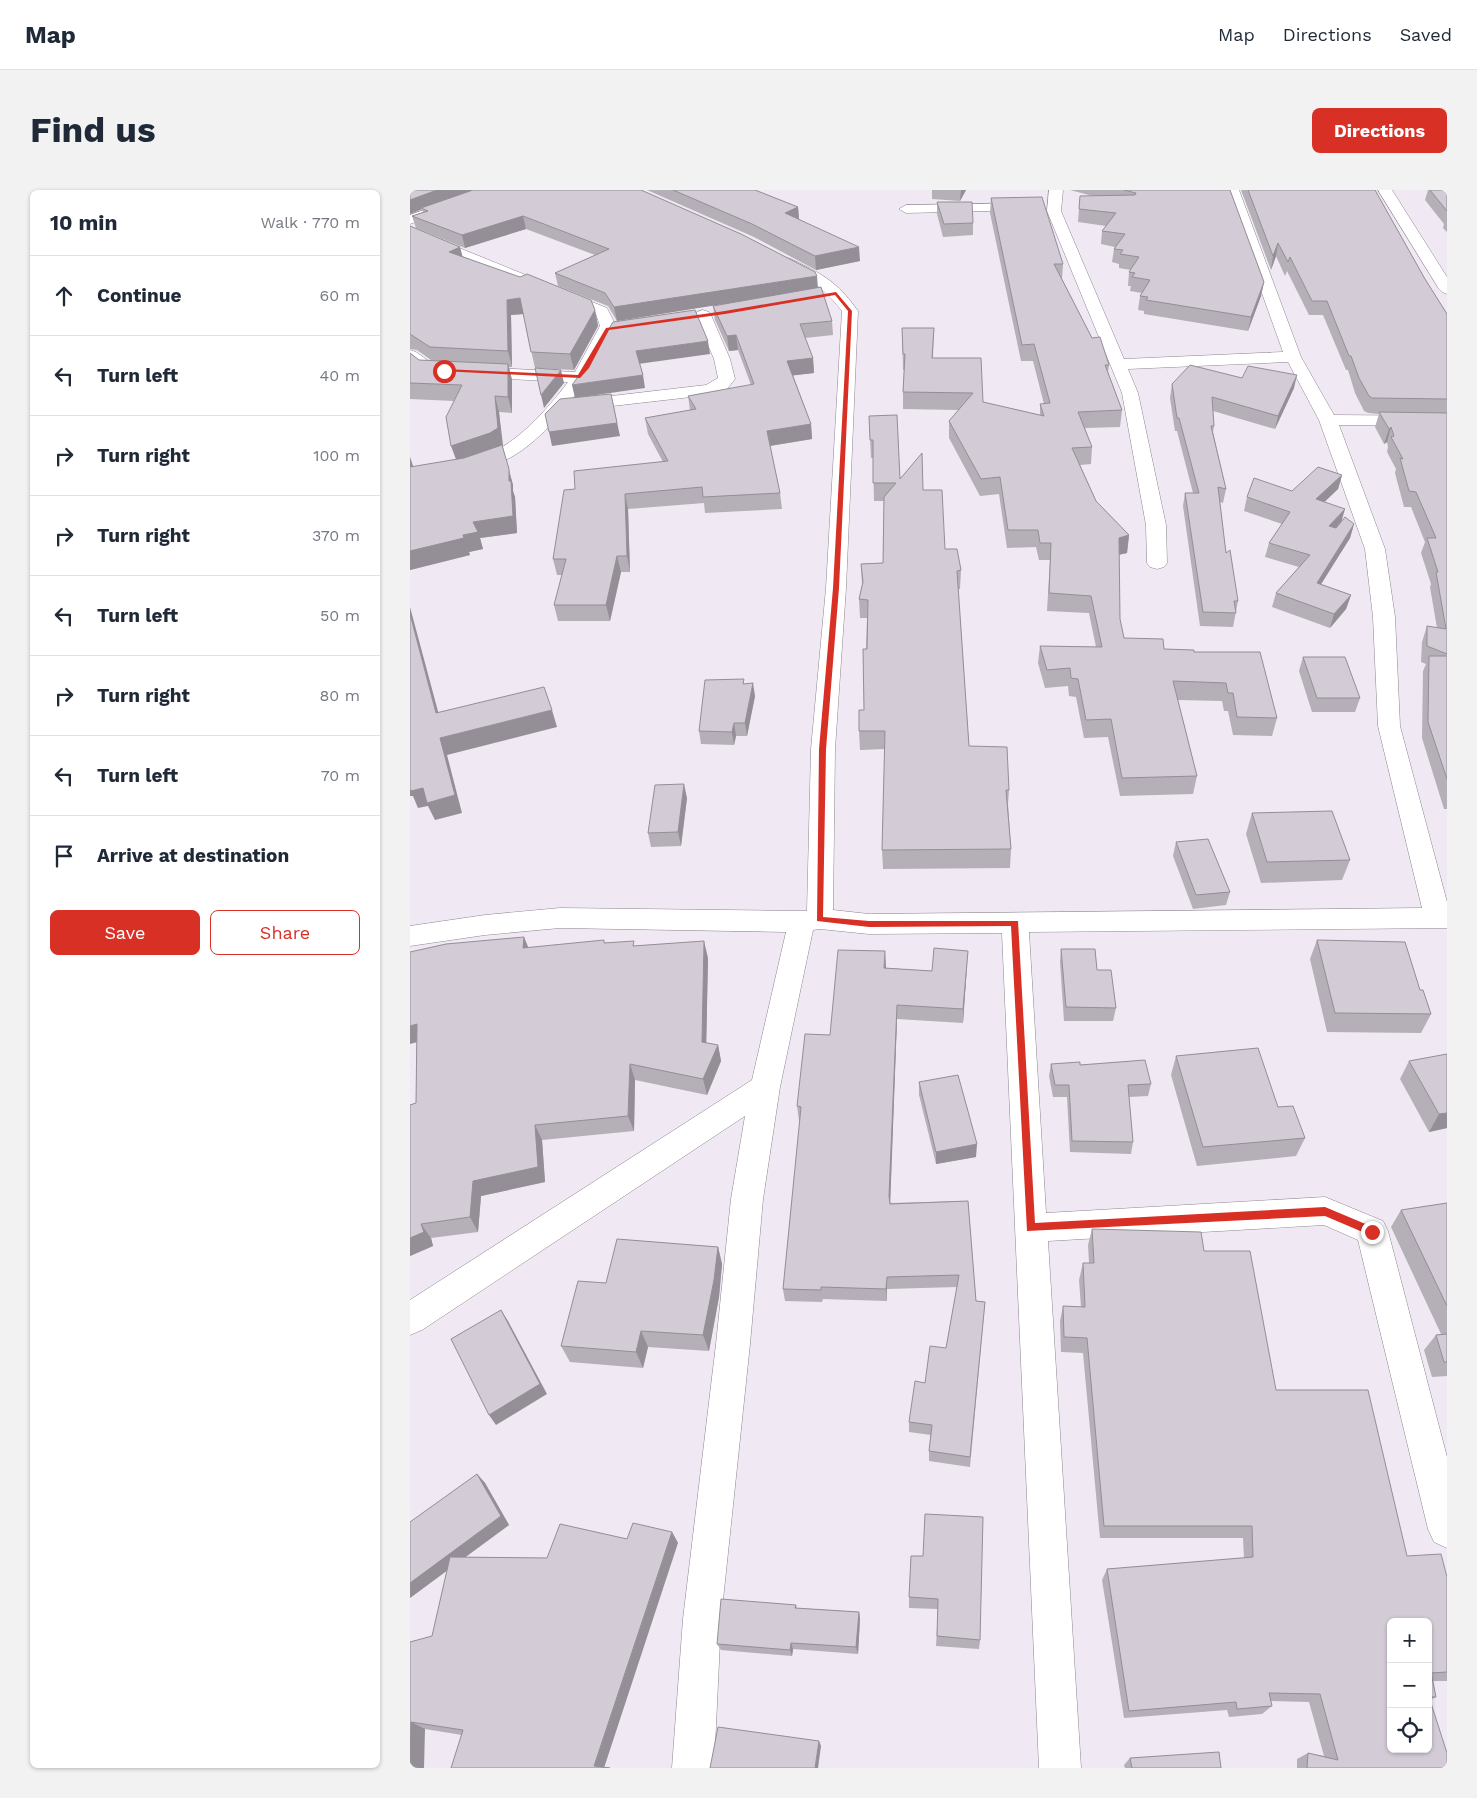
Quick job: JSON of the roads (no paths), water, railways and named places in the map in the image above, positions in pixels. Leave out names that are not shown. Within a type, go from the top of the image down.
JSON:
[{"type":"street","points":[[410,210],[465,190]]},
{"type":"street","points":[[410,220],[493,190]]},
{"type":"street","points":[[410,936],[485,925],[560,918],[810,921],[869,924],[1443,918],[1389,726],[1384,617],[1375,549],[1328,420],[1293,357],[1232,190]]},
{"type":"street","points":[[1386,190],[1447,289]]},
{"type":"street","points":[[906,209],[1055,198],[1054,211],[1130,393],[1156,525],[1157,563]]},
{"type":"street","points":[[410,232],[602,311],[608,329],[580,377],[556,407],[523,441],[499,456],[475,464],[410,478]]},
{"type":"street","points":[[693,1768],[702,1620],[747,1199],[765,1087],[810,921],[836,588],[850,311],[827,295],[823,281],[764,250]]},
{"type":"street","points":[[556,407],[709,390],[721,385],[728,379],[710,314],[684,318]]},
{"type":"street","points":[[608,329],[627,326]]},
{"type":"street","points":[[410,355],[430,370],[580,377]]},
{"type":"street","points":[[1118,364],[1293,357]]},
{"type":"street","points":[[1328,420],[1447,421]]},
{"type":"street","points":[[1015,923],[1060,1768]]},
{"type":"street","points":[[410,1319],[765,1087]]},
{"type":"street","points":[[1030,1228],[1325,1212],[1372,1232],[1447,1528]]}]
